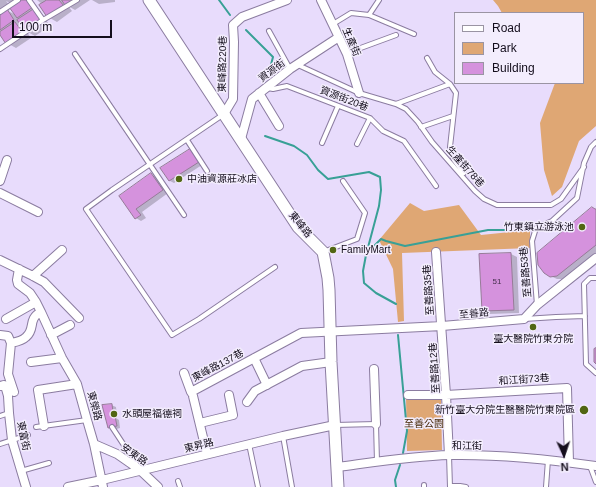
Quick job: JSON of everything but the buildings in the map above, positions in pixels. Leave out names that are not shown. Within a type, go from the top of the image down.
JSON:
[{"type":"main road","name":"東峰路","points":[[149,0],[298,227],[323,252]]},
{"type":"main road","points":[[323,252],[329,290],[331,362],[338,487]]},
{"type":"street","name":"東峰路220巷","points":[[224,114],[233,99],[233,25],[242,17],[287,0]]},
{"type":"street","name":"生產街","points":[[321,0],[346,54],[359,93]]},
{"type":"street","name":"資源街","points":[[241,139],[252,99],[338,36]]},
{"type":"street","points":[[262,91],[279,126]]},
{"type":"street","points":[[0,181],[7,160]]},
{"type":"street","points":[[0,193],[38,212]]},
{"type":"street","points":[[33,276],[62,250]]},
{"type":"street","name":"至善路35巷","points":[[436,252],[442,326]]},
{"type":"street","points":[[524,319],[537,305],[596,258]]},
{"type":"street","points":[[0,260],[44,282],[79,318]]},
{"type":"street","name":"東榮路","points":[[19,269],[17,280],[18,284],[30,293],[36,302],[62,358],[77,384],[94,444],[103,483]]},
{"type":"street","points":[[6,319],[36,302]]},
{"type":"street","points":[[0,335],[8,336],[11,343],[20,341],[27,336],[32,327],[33,319],[41,312]]},
{"type":"street","name":"至善路","points":[[330,332],[442,326],[524,319]]},
{"type":"street","points":[[51,335],[70,325]]},
{"type":"street","name":"至善路12巷","points":[[442,326],[449,455]]},
{"type":"street","name":"東峰路137巷","points":[[192,394],[301,333],[330,332]]},
{"type":"street","name":"東富街","points":[[11,343],[7,389],[9,414],[12,440],[26,487]]},
{"type":"street","points":[[30,362],[62,358]]},
{"type":"street","name":"東峰路137巷","points":[[254,358],[267,385]]},
{"type":"street","points":[[247,402],[255,391],[302,366],[331,362]]},
{"type":"street","points":[[374,369],[376,424]]},
{"type":"street","points":[[184,373],[192,394],[207,454]]},
{"type":"street","points":[[40,427],[38,390],[77,384]]},
{"type":"street","name":"和江街73巷","points":[[408,395],[446,395],[567,388],[569,462]]},
{"type":"street","points":[[200,423],[233,415],[229,395]]},
{"type":"street","name":"東昇路","points":[[68,487],[103,483],[140,470],[335,425]]},
{"type":"street","name":"安東路","points":[[94,444],[117,454],[140,470],[158,487]]},
{"type":"street","name":"和江街","points":[[337,467],[449,455],[548,459],[593,466]]},
{"type":"lane","points":[[0,12],[18,0]]},
{"type":"lane","points":[[29,0],[43,20]]},
{"type":"lane","points":[[0,49],[43,20],[77,0]]},
{"type":"lane","points":[[368,15],[379,0]]},
{"type":"lane","points":[[333,24],[351,13],[368,15],[414,34]]},
{"type":"lane","points":[[269,31],[294,67]]},
{"type":"lane","points":[[346,54],[396,35]]},
{"type":"lane","points":[[75,54],[184,215]]},
{"type":"lane","points":[[427,58],[435,72],[450,84]]},
{"type":"lane","name":"生產街78巷","points":[[294,67],[359,93],[396,104],[406,109],[418,122],[432,142],[475,191],[484,199],[497,205],[551,205],[561,199],[584,165]]},
{"type":"lane","points":[[396,104],[450,84]]},
{"type":"lane","name":"生產街78巷","points":[[450,84],[456,93],[450,147],[454,160],[464,173]]},
{"type":"lane","name":"資源街20巷","points":[[262,91],[287,86],[370,118],[383,131],[404,141],[436,186]]},
{"type":"lane","points":[[322,143],[338,106]]},
{"type":"lane","points":[[224,114],[86,209],[172,335],[199,319],[275,267]]},
{"type":"lane","points":[[421,127],[453,116]]},
{"type":"lane","points":[[357,144],[370,118]]},
{"type":"lane","points":[[187,140],[206,171]]},
{"type":"lane","points":[[584,165],[591,147],[596,142]]},
{"type":"lane","name":"至善路53巷","points":[[537,305],[532,241],[536,228],[552,221],[577,198],[584,165]]},
{"type":"lane","points":[[323,252],[357,238],[365,212],[344,181]]},
{"type":"lane","points":[[596,278],[590,278],[584,284],[586,364],[596,372]]},
{"type":"lane","points":[[524,319],[585,316]]},
{"type":"lane","points":[[0,416],[9,414]]},
{"type":"lane","points":[[40,427],[87,420]]},
{"type":"lane","points":[[335,425],[376,424],[377,462]]},
{"type":"lane","points":[[112,427],[140,470]]},
{"type":"lane","points":[[0,444],[28,436]]},
{"type":"lane","points":[[283,436],[292,487]]},
{"type":"lane","points":[[249,444],[258,487]]},
{"type":"lane","points":[[449,455],[450,486],[466,487]]},
{"type":"lane","points":[[546,487],[548,459]]},
{"type":"lane","points":[[21,471],[49,463]]},
{"type":"lane","points":[[593,466],[596,482]]},
{"type":"lane","points":[[178,481],[180,487]]},
{"type":"green space","points":[[493,0],[596,0],[596,126],[579,141],[562,187],[552,196],[544,170],[540,123],[555,84],[584,84],[584,12],[501,12]]},
{"type":"green space","points":[[410,203],[424,211],[459,205],[481,235],[530,230],[530,248],[402,253],[404,321],[398,322],[393,269],[379,240]]},
{"type":"green space","name":"至善公園","points":[[406,398],[441,398],[442,450],[407,451]]},
{"type":"waterway","points":[[219,0],[230,15]]},
{"type":"waterway","points":[[246,30],[273,57],[269,72]]},
{"type":"waterway","points":[[265,136],[294,146],[307,155],[318,170],[328,179],[369,172],[380,177],[381,190],[379,206],[366,255],[363,271],[364,283],[376,293],[396,304]]},
{"type":"waterway","points":[[366,254],[381,239],[405,246],[488,230],[520,230],[532,227]]},
{"type":"waterway","points":[[398,335],[407,431],[403,453]]},
{"type":"waterway","points":[[396,487],[395,480],[400,465]]},
{"type":"place","name":"中油資源莊冰店","points":[[179,179]]},
{"type":"place","name":"竹東鎮立游泳池","points":[[582,227]]},
{"type":"place","name":"FamilyMart","points":[[333,250]]},
{"type":"place","name":"臺大醫院竹東分院","points":[[533,327]]},
{"type":"place","name":"新竹臺大分院生醫醫院竹東院區","points":[[584,410]]},
{"type":"place","name":"水頭屋福德祠","points":[[114,414]]}]
